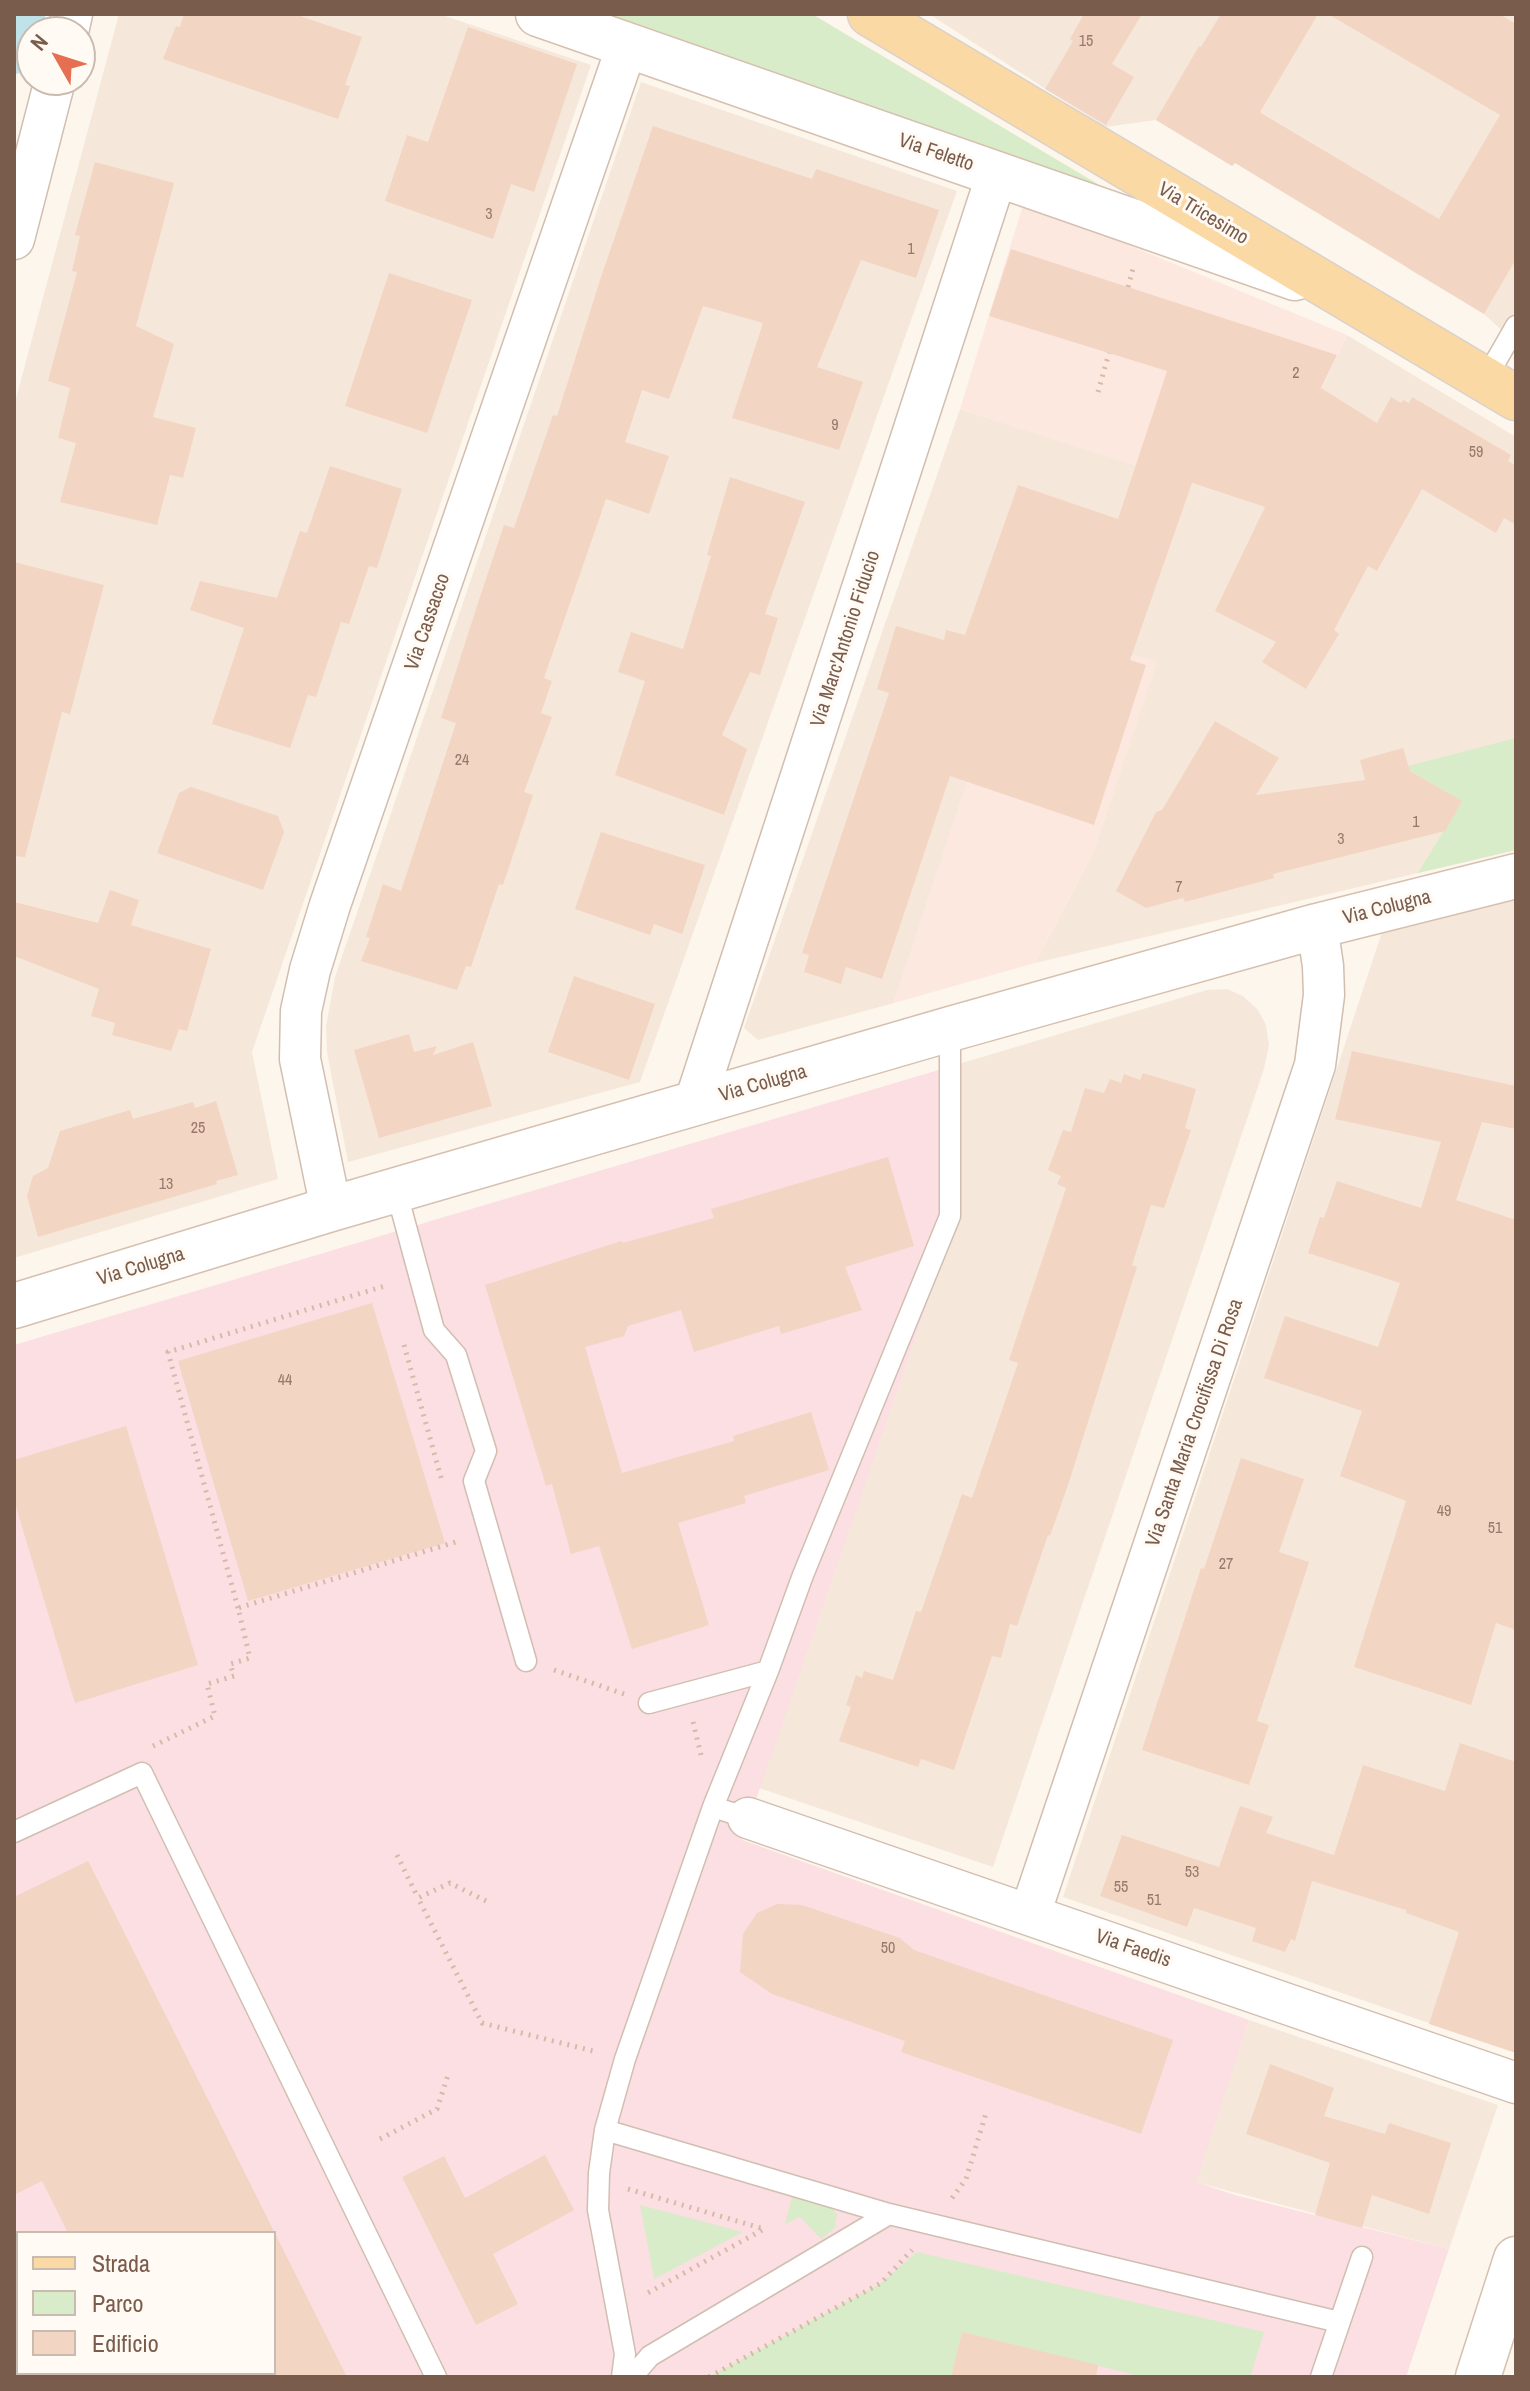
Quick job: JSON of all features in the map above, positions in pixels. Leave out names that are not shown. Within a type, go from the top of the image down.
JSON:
[{"type":"main road","name":"Via Tricesimo","points":[[870,14],[1335,292],[1506,381]]},
{"type":"street","name":"Via Feletto","points":[[538,14],[1335,292]]},
{"type":"street","name":"Via Cassacco","points":[[331,1209],[300,1059],[301,1011],[310,970],[627,46]]},
{"type":"street","points":[[14,239],[51,96]]},
{"type":"street","name":"Via Marc'Antonio Fiducio","points":[[694,1105],[997,174]]},
{"type":"street","name":"Via Colugna","points":[[14,1306],[331,1209],[950,1029],[1317,926],[1509,877]]},
{"type":"street","name":"Via Santa Maria Crocifissa Di Rosa","points":[[1030,1914],[1315,1065],[1324,995],[1317,926]]},
{"type":"street","name":"Via Faedis","points":[[731,1813],[1516,2083]]},
{"type":"street","points":[[1478,2377],[1516,2259]]},
{"type":"lane","name":"Via Tricesimo","points":[[1506,381],[1516,326]]},
{"type":"lane","points":[[622,2377],[625,2354],[598,2210],[598,2180],[605,2130],[625,2059],[731,1813],[768,1671],[803,1575],[950,1216],[950,1029]]},
{"type":"lane","points":[[396,1190],[434,1330],[456,1355],[486,1451],[474,1481],[526,1661]]},
{"type":"lane","points":[[649,1703],[768,1671]]},
{"type":"lane","points":[[14,1832],[142,1773],[436,2377]]},
{"type":"lane","points":[[605,2130],[889,2214],[1339,2322]]},
{"type":"lane","points":[[632,2377],[650,2356],[889,2214]]},
{"type":"lane","points":[[1321,2377],[1362,2257]]},
{"type":"path","points":[[1098,392],[1109,353]]},
{"type":"path","points":[[152,1746],[215,1716],[207,1684],[234,1676],[230,1664],[250,1658],[168,1352],[387,1283],[392,1298]]},
{"type":"path","points":[[404,1344],[442,1481]]},
{"type":"path","points":[[238,1608],[459,1542],[455,1527]]},
{"type":"path","points":[[526,1661],[649,1703]]},
{"type":"path","points":[[397,1855],[482,2023],[625,2059]]},
{"type":"path","points":[[418,1898],[450,1883],[486,1901]]},
{"type":"path","points":[[380,2139],[437,2109],[449,2072]]},
{"type":"path","points":[[966,2179],[987,2110]]},
{"type":"path","points":[[598,2180],[764,2229],[640,2297]]},
{"type":"path","points":[[709,2377],[881,2283],[916,2246]]},
{"type":"shaded area","points":[[119,14],[439,14],[591,65],[252,1052],[278,1179],[14,1258],[14,406]]},
{"type":"shaded area","points":[[929,14],[1516,14],[1516,343],[1484,314],[1407,268],[1438,219],[1261,112],[1248,133],[1251,136],[1232,166],[1156,120],[1105,127]]},
{"type":"shaded area","points":[[641,82],[957,191],[640,1082],[348,1162],[327,1052],[326,1026],[335,977]]},
{"type":"shaded area","points":[[1024,202],[1347,335],[1318,396],[1254,504],[960,409]]},
{"type":"shaded area","points":[[1347,335],[1516,437],[1516,850],[1035,963],[1095,849],[1021,620],[894,1003],[758,1040],[744,1028],[960,409],[1136,465],[1318,396]]},
{"type":"shaded area","points":[[1020,620],[1157,662],[1095,849],[1035,963],[894,1003]]},
{"type":"shaded area","points":[[1516,888],[1516,2053],[1063,1897],[1386,920]]},
{"type":"shaded area","points":[[1227,989],[1243,996],[1258,1010],[1266,1025],[1269,1045],[1264,1069],[993,1867],[759,1788],[960,1210],[952,1066],[1207,990]]},
{"type":"shaded area","points":[[952,1066],[960,1210],[742,1840],[1249,2020],[1196,2182],[1235,2195],[1449,2249],[1406,2377],[14,2377],[14,1345]]},
{"type":"shaded area","points":[[1249,2020],[1498,2105],[1449,2249],[1195,2182]]},
{"type":"green space","points":[[597,14],[812,14],[1133,205]]},
{"type":"green space","points":[[1516,738],[1516,850],[1418,873],[1462,801],[1404,767]]},
{"type":"green space","points":[[792,2197],[829,2206],[837,2214],[835,2228],[821,2239],[800,2217],[785,2224]]},
{"type":"green space","points":[[640,2205],[743,2232],[654,2279]]},
{"type":"green space","points":[[917,2252],[1264,2332],[1250,2377],[1144,2377],[962,2332],[951,2377],[709,2377],[881,2283]]},
{"type":"building","points":[[184,14],[294,14],[362,37],[345,85],[350,86],[338,119],[163,59]]},
{"type":"building","points":[[1084,14],[1142,14],[1112,64],[1134,77],[1106,125],[1045,89],[1073,41],[1070,39]]},
{"type":"building","points":[[1221,14],[1318,14],[1260,112],[1439,219],[1500,115],[1328,14],[1499,14],[1516,24],[1516,259],[1484,314],[1235,163],[1232,166],[1156,120]]},
{"type":"building","points":[[468,27],[577,64],[534,192],[511,184],[493,239],[385,201],[407,135],[428,142]]},
{"type":"building","points":[[653,126],[812,179],[816,169],[939,210],[916,278],[861,260],[817,367],[863,382],[839,450],[732,418],[763,323],[703,306],[669,399],[642,390],[625,442],[669,456],[649,514],[606,499],[544,678],[552,681],[541,713],[552,717],[524,792],[533,795],[503,885],[499,884],[471,967],[466,966],[457,990],[361,961],[370,938],[366,937],[383,884],[401,891],[456,723],[441,718],[477,606],[504,525],[514,528],[553,415],[557,416]]},
{"type":"building","points":[[95,162],[174,183],[136,326],[174,344],[153,417],[196,428],[183,478],[170,475],[157,525],[60,502],[76,443],[58,438],[70,388],[48,381],[77,272],[72,271],[80,236],[75,235]]},
{"type":"building","points":[[1011,249],[1337,355],[1321,388],[1377,423],[1391,397],[1401,403],[1403,400],[1409,403],[1412,397],[1511,455],[1508,461],[1516,466],[1516,525],[1504,518],[1496,533],[1422,489],[1377,571],[1368,566],[1334,630],[1339,634],[1306,689],[1262,662],[1276,642],[1215,611],[1265,507],[1192,483],[1130,660],[1146,665],[1094,825],[950,776],[882,979],[846,967],[841,984],[804,972],[809,955],[802,953],[889,693],[877,689],[896,626],[944,640],[946,630],[965,635],[1018,485],[1118,519],[1167,371],[989,316]]},
{"type":"building","points":[[389,273],[472,300],[427,433],[345,406]]},
{"type":"building","points":[[330,466],[402,489],[377,568],[369,566],[349,624],[341,622],[316,697],[308,695],[290,748],[212,724],[244,628],[190,610],[200,581],[277,598],[300,531],[307,533]]},
{"type":"building","points":[[730,477],[805,502],[765,614],[778,618],[760,675],[750,672],[722,735],[747,749],[724,815],[615,775],[645,681],[618,672],[631,632],[683,649],[711,556],[707,555]]},
{"type":"building","points":[[14,562],[104,585],[70,714],[62,712],[25,857],[14,856]]},
{"type":"building","points":[[1215,721],[1279,758],[1256,795],[1365,780],[1360,760],[1403,748],[1410,771],[1462,801],[1445,831],[1273,874],[1274,878],[1185,902],[1183,898],[1146,908],[1116,891],[1156,812],[1162,810]]},
{"type":"building","points":[[191,787],[278,816],[284,832],[263,890],[157,853],[179,793]]},
{"type":"building","points":[[601,832],[705,865],[682,934],[654,924],[650,935],[575,909]]},
{"type":"building","points":[[110,890],[139,900],[131,925],[211,949],[187,1031],[179,1029],[171,1051],[112,1035],[115,1023],[91,1016],[99,989],[14,956],[14,902],[98,923]]},
{"type":"building","points":[[574,976],[655,1004],[629,1080],[548,1052]]},
{"type":"building","points":[[409,1034],[414,1052],[437,1046],[433,1055],[473,1042],[492,1106],[379,1138],[354,1050]]},
{"type":"building","points":[[1352,1051],[1516,1086],[1516,1129],[1482,1122],[1456,1200],[1516,1220],[1516,1630],[1496,1623],[1471,1705],[1354,1667],[1406,1501],[1340,1476],[1362,1411],[1264,1378],[1285,1316],[1378,1347],[1400,1283],[1308,1253],[1337,1181],[1421,1208],[1441,1142],[1335,1119]]},
{"type":"building","points":[[1143,1073],[1196,1089],[1185,1128],[1191,1130],[1164,1208],[1151,1205],[1132,1265],[1137,1267],[1068,1485],[1017,1626],[1010,1624],[1001,1658],[992,1656],[954,1770],[921,1759],[918,1767],[839,1741],[851,1707],[846,1705],[856,1675],[862,1678],[864,1671],[893,1680],[916,1611],[921,1612],[962,1494],[972,1498],[1018,1363],[1009,1360],[1066,1188],[1057,1184],[1061,1176],[1048,1170],[1063,1130],[1071,1132],[1085,1088],[1104,1093],[1110,1079],[1121,1083],[1124,1074],[1140,1080]]},
{"type":"building","points":[[216,1101],[238,1175],[38,1237],[27,1196],[33,1176],[48,1168],[60,1131],[130,1110],[133,1119],[193,1102],[195,1108]]},
{"type":"building","points":[[888,1157],[914,1246],[845,1267],[862,1310],[781,1334],[779,1326],[694,1352],[681,1310],[628,1326],[624,1336],[585,1347],[622,1473],[734,1441],[733,1436],[811,1412],[829,1470],[744,1496],[746,1503],[678,1523],[709,1625],[632,1649],[599,1546],[571,1554],[552,1484],[546,1486],[485,1285],[621,1241],[623,1243],[714,1218],[711,1209]]},
{"type":"building","points":[[372,1303],[445,1543],[248,1601],[178,1361]]},
{"type":"building","points":[[126,1426],[198,1665],[75,1703],[14,1500],[14,1460]]},
{"type":"building","points":[[1241,1458],[1304,1479],[1279,1552],[1309,1562],[1257,1721],[1269,1725],[1249,1785],[1142,1750],[1201,1568],[1204,1569]]},
{"type":"building","points":[[1460,1743],[1516,1762],[1516,2053],[1429,2024],[1459,1932],[1406,1913],[1406,1910],[1312,1881],[1295,1941],[1291,1939],[1285,1952],[1252,1941],[1256,1928],[1194,1908],[1187,1927],[1100,1896],[1122,1835],[1219,1867],[1240,1806],[1273,1817],[1266,1833],[1334,1855],[1363,1765],[1445,1791]]},
{"type":"building","points":[[88,1861],[274,2231],[67,2231],[42,2181],[14,2195],[14,1897]]},
{"type":"building","points":[[777,1904],[802,1905],[900,1938],[914,1950],[1173,2040],[1141,2134],[901,2052],[905,2041],[772,1994],[740,1972],[743,1934],[757,1913]]},
{"type":"building","points":[[1270,2064],[1334,2088],[1324,2116],[1385,2134],[1389,2123],[1451,2143],[1429,2214],[1372,2195],[1362,2228],[1315,2215],[1330,2163],[1246,2134]]},
{"type":"building","points":[[545,2155],[574,2210],[493,2254],[518,2304],[476,2325],[402,2177],[444,2156],[465,2198]]},
{"type":"building","points":[[276,2236],[347,2377],[274,2377],[276,2375]]},
{"type":"building","points":[[962,2332],[1098,2365],[1096,2377],[951,2377]]},
{"type":"waterway","points":[[14,53],[24,14]]}]
